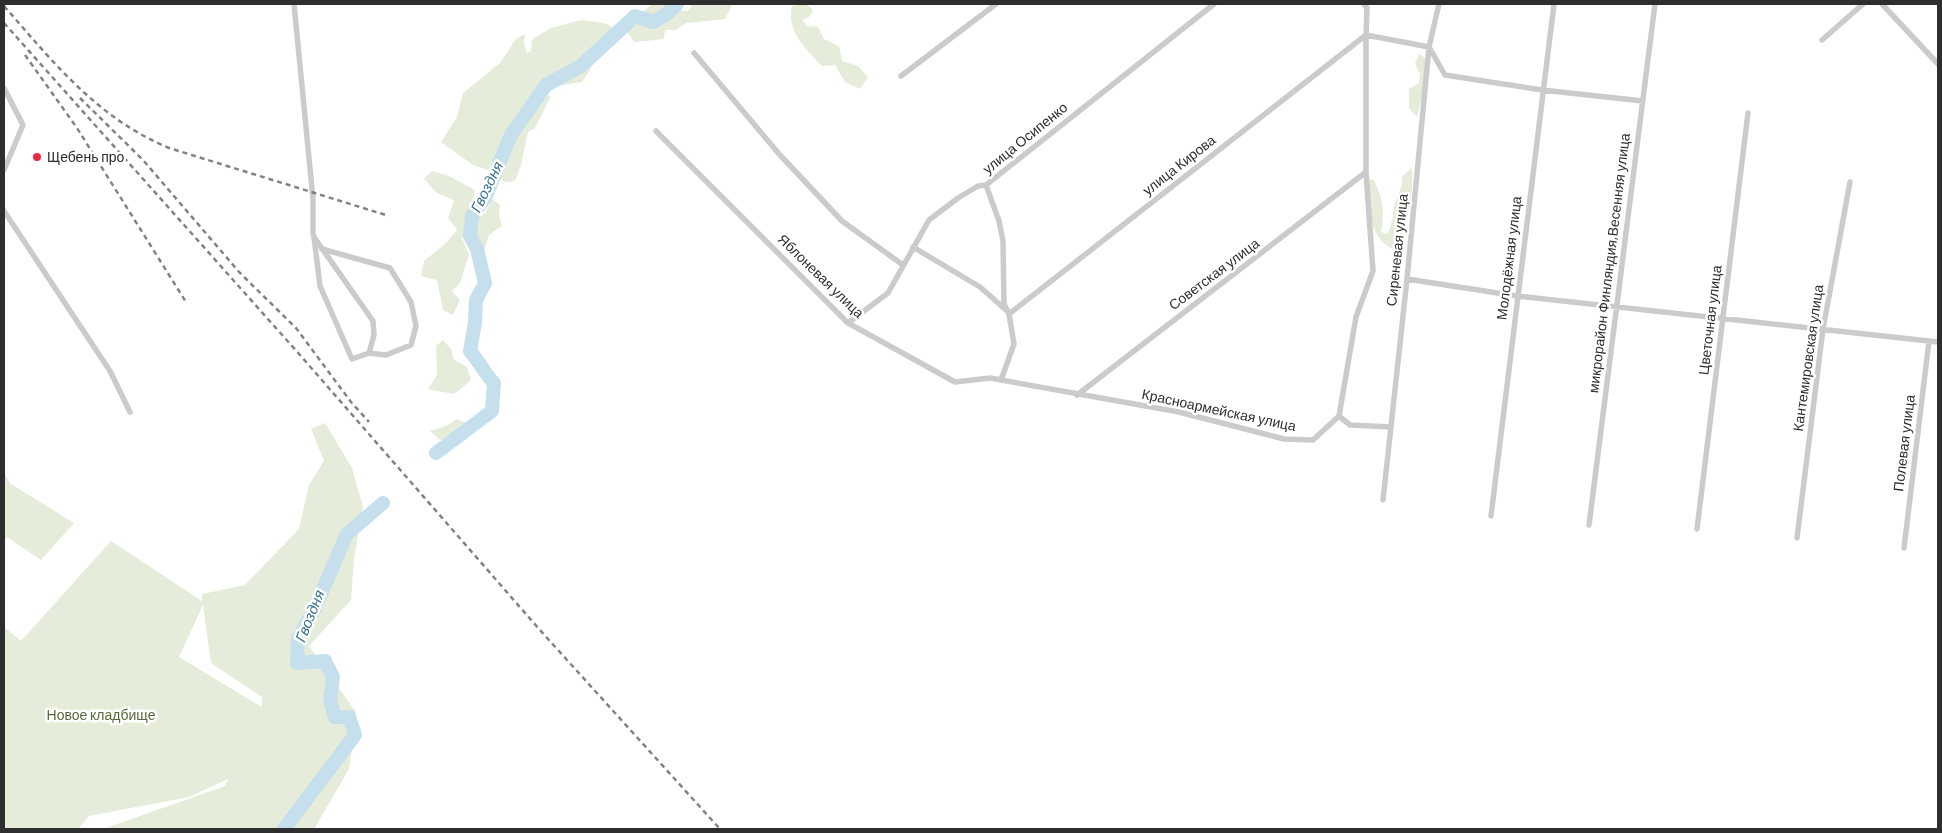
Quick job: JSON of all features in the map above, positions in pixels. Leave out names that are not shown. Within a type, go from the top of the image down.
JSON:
[{"type":"street","points":[[294,4],[320,286],[352,359],[368,353],[386,355],[411,345],[416,326],[410,302],[390,268],[322,249]]},
{"type":"street","points":[[902,76],[996,4]]},
{"type":"street","name":"улица Осипенко","points":[[848,322],[888,294],[929,220],[958,198],[978,186],[986,185],[1214,4]]},
{"type":"street","points":[[1364,4],[1367,8],[1366,172],[1373,271],[1356,316],[1339,416],[1350,425],[1391,427]]},
{"type":"street","name":"Сиреневая улица","points":[[1383,500],[1407,280],[1429,47],[1439,4]]},
{"type":"street","name":"Молодёжная улица","points":[[1492,516],[1517,296],[1554,4]]},
{"type":"street","name":"микрорайон Финляндия,Весенняя улица","points":[[1589,525],[1655,4]]},
{"type":"street","points":[[1822,40],[1863,4]]},
{"type":"street","points":[[1882,4],[1938,64]]},
{"type":"street","points":[[1366,35],[1429,47],[1445,76],[1542,90],[1643,101]]},
{"type":"street","name":"улица Кирова","points":[[1009,314],[1366,35]]},
{"type":"street","points":[[694,53],[780,155],[842,221],[903,265]]},
{"type":"street","points":[[4,88],[23,125],[4,170]]},
{"type":"street","name":"Цветочная улица","points":[[1697,529],[1748,113]]},
{"type":"street","name":"Яблоневая улица","points":[[656,131],[848,322],[954,382],[990,378],[1000,380]]},
{"type":"street","name":"Советская улица","points":[[1077,395],[1366,172]]},
{"type":"street","name":"Кантемировская улица","points":[[1797,538],[1823,329],[1850,182]]},
{"type":"street","points":[[986,185],[999,221],[1003,241],[1004,304],[1009,314],[1014,344],[1000,380]]},
{"type":"street","points":[[4,211],[107,367],[130,412]]},
{"type":"street","points":[[314,237],[373,321],[374,335],[368,353]]},
{"type":"street","points":[[913,248],[980,287],[1009,314]]},
{"type":"street","points":[[1407,280],[1517,296],[1938,342]]},
{"type":"street","name":"Полевая улица","points":[[1904,548],[1929,341]]},
{"type":"street","name":"Красноармейская улица","points":[[1000,380],[1179,412],[1284,439],[1313,440],[1339,416]]},
{"type":"green space","points":[[652,4],[680,4],[679,10],[688,11],[693,4],[740,4],[732,5],[725,19],[687,23],[675,30],[665,30],[664,39],[634,42],[625,28]]},
{"type":"green space","points":[[806,4],[813,10],[809,17],[802,20],[808,26],[818,27],[824,39],[839,46],[842,61],[858,66],[868,77],[860,89],[845,82],[835,65],[822,66],[799,39],[792,24],[792,6]]},
{"type":"green space","points":[[581,20],[604,23],[615,28],[615,45],[598,56],[582,82],[549,87],[537,93],[488,170],[473,165],[441,142],[457,117],[463,93],[500,63],[516,39],[525,34],[524,44],[527,53],[531,51],[532,39],[551,28]]},
{"type":"green space","points":[[1419,54],[1425,58],[1427,73],[1417,117],[1409,108],[1409,89],[1419,83],[1420,74],[1415,64]]},
{"type":"green space","points":[[544,95],[551,96],[535,128],[528,132],[521,165],[515,181],[505,182],[498,177],[523,123]]},
{"type":"green space","points":[[1412,167],[1412,192],[1407,221],[1401,238],[1392,249],[1378,236],[1371,220],[1368,181],[1373,179],[1379,192],[1383,211],[1381,232],[1387,234],[1392,222],[1402,177]]},
{"type":"green space","points":[[432,171],[449,176],[475,190],[469,224],[462,238],[469,255],[460,283],[452,291],[460,300],[453,315],[443,310],[437,280],[421,276],[424,261],[445,244],[457,230],[448,218],[454,200],[437,193],[424,179]]},
{"type":"green space","points":[[492,199],[500,205],[499,216],[502,226],[489,235],[484,251],[476,242],[473,223],[485,213]]},
{"type":"green space","points":[[443,340],[451,349],[454,360],[467,367],[471,380],[454,394],[428,389],[437,375],[436,346]]},
{"type":"green space","points":[[457,419],[466,423],[457,434],[440,440],[430,431],[446,426]]},
{"type":"green space","name":"Новое кладбище","points":[[325,423],[352,468],[363,507],[354,559],[351,600],[309,646],[356,712],[349,769],[314,829],[103,829],[225,786],[228,779],[189,797],[89,816],[78,829],[4,829],[4,627],[21,641],[111,541],[202,601],[202,594],[245,585],[299,529],[309,485],[324,461],[311,429]],"holes":[[[203,605],[211,663],[262,697],[262,707],[179,657]]]},
{"type":"green space","points":[[4,473],[11,484],[74,523],[41,560],[7,537],[4,541]]},
{"type":"waterway","name":"Гвоздня","points":[[436,453],[492,411],[494,383],[470,351],[475,323],[476,300],[485,283],[477,249],[470,236],[472,216],[485,198],[511,135],[546,85],[581,66],[635,16],[653,22],[668,13],[677,4]]},
{"type":"waterway","name":"Гвоздня","points":[[284,829],[355,735],[349,717],[335,717],[330,700],[333,677],[325,661],[297,663],[298,639],[314,610],[347,534],[383,503]]},
{"type":"railway","points":[[4,6],[78,87],[98,105],[143,136],[169,148],[389,216]]},
{"type":"railway","points":[[4,23],[300,355],[539,629],[720,829]]},
{"type":"railway","points":[[25,55],[77,128],[186,302]]},
{"type":"railway","points":[[80,98],[143,160],[240,273],[296,328],[351,402],[369,422]]},
{"type":"place","name":"Щебень про","points":[[37,157]]}]
